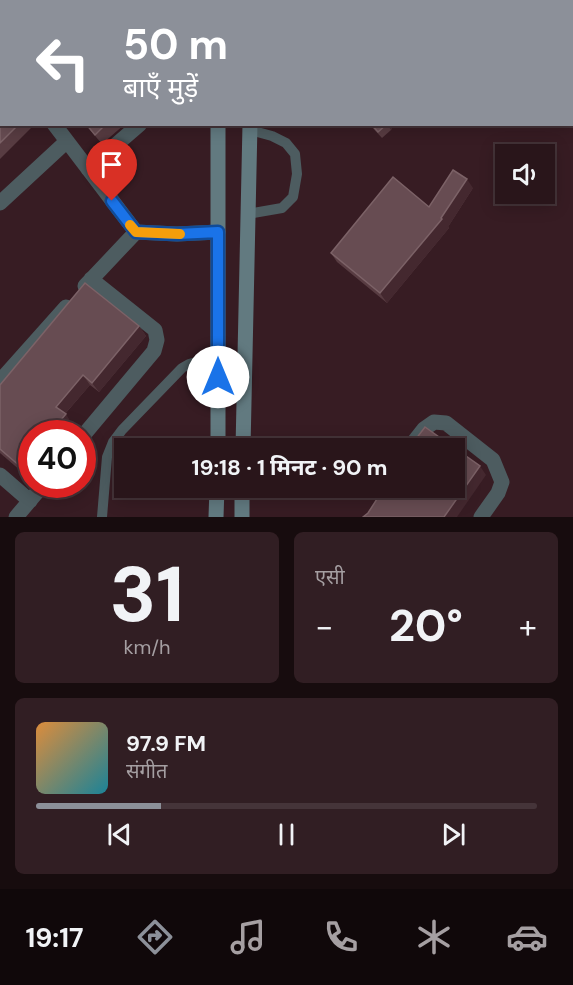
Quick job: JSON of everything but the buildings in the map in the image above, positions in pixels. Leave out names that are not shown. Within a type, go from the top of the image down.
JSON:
[{"type":"street","points":[[56,126],[136,232]]},
{"type":"street","points":[[88,169],[138,126]]},
{"type":"street","points":[[218,126],[218,438]]},
{"type":"street","points":[[243,438],[250,127]]},
{"type":"street","points":[[0,203],[67,141]]},
{"type":"street","points":[[3,371],[136,232],[177,234],[218,232]]},
{"type":"street","points":[[91,279],[155,330],[158,340],[154,351],[96,421]]},
{"type":"street","points":[[417,438],[434,422],[446,423],[493,460],[502,482],[498,493],[481,517]]},
{"type":"street","points":[[0,475],[30,501]]},
{"type":"street","points":[[16,517],[32,498]]},
{"type":"street","points":[[216,517],[217,498]]},
{"type":"street","points":[[242,498],[242,517]]},
{"type":"lane","points":[[248,214],[282,208],[293,197],[297,174],[295,154],[286,143],[250,127]]},
{"type":"lane","points":[[102,517],[106,457],[122,429],[182,368],[218,356]]},
{"type":"slow traffic","points":[[130,225],[136,232],[180,234]]},
{"type":"route","points":[[112,201],[136,232],[177,234],[218,232],[218,377]]}]
